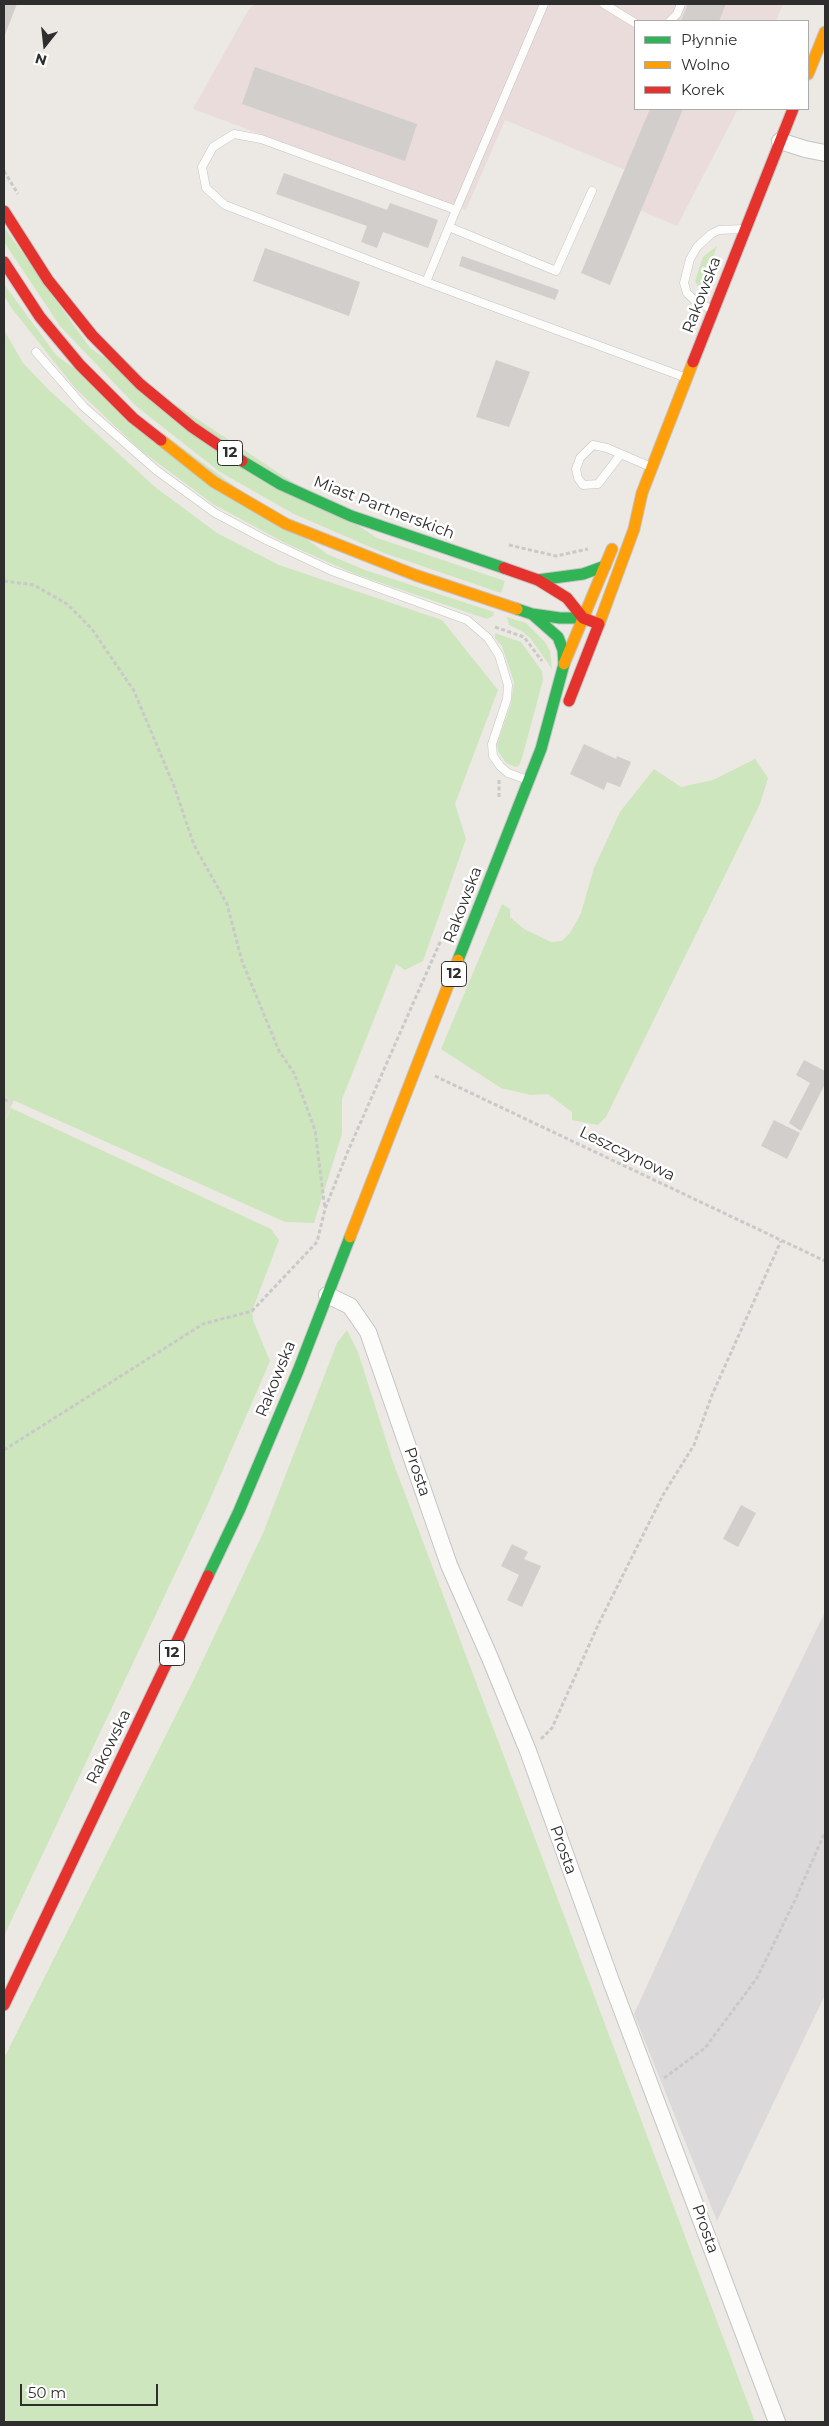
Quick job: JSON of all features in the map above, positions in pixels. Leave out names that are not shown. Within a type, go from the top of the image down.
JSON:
[{"type":"main road","points":[[809,72],[825,32]]},
{"type":"main road","name":"Rakowska","points":[[541,749],[567,705],[599,624],[634,529],[642,493],[793,110]]},
{"type":"main road","name":"Miast Partnerskich","points":[[4,211],[48,280],[92,335],[140,384],[223,450],[280,484],[350,516],[538,580],[567,598],[583,618]]},
{"type":"main road","name":"12","points":[[4,262],[40,317],[80,365],[133,418],[214,482],[286,524],[338,546],[415,575],[532,614],[558,637],[563,650],[564,664]]},
{"type":"main road","name":"Rakowska","points":[[4,2005],[239,1511],[418,1068],[541,749],[564,664],[620,531],[642,493]]},
{"type":"main road","name":"Miast Partnerskich","points":[[538,580],[566,578],[605,566]]},
{"type":"main road","points":[[532,614],[560,618],[583,618],[599,624]]},
{"type":"street","points":[[780,141],[825,153]]},
{"type":"street","name":"Prosta","points":[[327,1295],[350,1306],[368,1332],[449,1564],[528,1751],[611,1981],[777,2422]]},
{"type":"lane","points":[[426,282],[544,4]]},
{"type":"lane","points":[[604,4],[634,23]]},
{"type":"lane","points":[[671,20],[682,4]]},
{"type":"lane","points":[[456,210],[261,139],[234,134],[213,147],[202,167],[206,188],[225,206],[687,378]]},
{"type":"lane","points":[[449,227],[556,271],[592,191]]},
{"type":"lane","points":[[713,310],[694,302],[687,293],[684,283],[690,260],[697,246],[711,234],[724,230],[745,229]]},
{"type":"lane","points":[[36,352],[84,407],[156,470],[215,513],[266,540],[332,571],[467,620],[488,638],[499,655],[508,685],[507,699],[492,744],[494,756],[508,773],[529,780]]},
{"type":"lane","points":[[621,454],[598,484],[583,485],[578,478],[576,469],[580,458],[593,445],[621,454],[652,467]]},
{"type":"path","points":[[4,171],[22,202]]},
{"type":"path","points":[[506,544],[556,556],[590,548]]},
{"type":"path","points":[[4,581],[34,585],[67,604],[92,628],[134,691],[174,786],[194,845],[228,904],[242,960],[279,1052],[294,1073],[315,1130],[325,1209]]},
{"type":"path","points":[[497,627],[524,637],[546,665]]},
{"type":"path","points":[[499,802],[499,775],[503,768]]},
{"type":"path","points":[[4,1450],[203,1324],[252,1310],[317,1242],[325,1209],[348,1151],[449,922]]},
{"type":"path","name":"Leszczynowa","points":[[418,1068],[825,1262]]},
{"type":"path","points":[[4,1099],[8,1102]]},
{"type":"path","points":[[528,1751],[552,1728],[603,1615],[664,1495],[694,1445],[712,1395],[781,1241]]},
{"type":"path","points":[[652,2087],[705,2048],[757,1978],[796,1898],[825,1832]]},
{"type":"shaded area","points":[[255,4],[783,4],[776,20],[634,20],[634,110],[737,110],[677,226],[623,203],[635,174],[505,120],[466,210],[193,109],[249,9]]},
{"type":"shaded area","points":[[825,1612],[825,1995],[717,2221],[634,2014],[701,1867]]},
{"type":"green space","points":[[4,227],[90,348],[377,538],[505,581],[501,593],[384,553],[294,514],[220,472],[136,406],[60,326],[4,242]]},
{"type":"green space","points":[[717,246],[702,287],[698,286],[695,281],[703,257]]},
{"type":"green space","points":[[4,284],[56,355],[327,554],[365,570],[494,612],[493,616],[487,619],[355,574],[285,543],[213,504],[139,449],[75,388],[13,310],[4,296]]},
{"type":"green space","points":[[4,330],[23,363],[49,390],[155,487],[217,533],[279,565],[442,620],[498,690],[455,804],[466,839],[423,961],[405,970],[396,964],[342,1099],[342,1134],[314,1223],[285,1222],[4,1096]]},
{"type":"green space","points":[[507,617],[526,623],[545,642],[550,651],[552,669],[531,639],[522,631],[509,625]]},
{"type":"green space","points":[[495,633],[521,642],[542,671],[543,680],[522,758],[519,766],[515,767],[506,763],[498,751],[497,744],[511,704],[514,682],[502,646],[495,638]]},
{"type":"green space","points":[[755,759],[768,778],[760,804],[606,1117],[598,1125],[572,1120],[572,1112],[548,1094],[531,1095],[501,1088],[441,1049],[502,904],[510,909],[510,917],[524,929],[551,942],[562,941],[570,933],[581,913],[594,868],[620,812],[654,769],[681,787],[713,780]]},
{"type":"green space","points":[[4,1096],[14,1100],[4,1123]]},
{"type":"green space","points":[[11,1108],[271,1229],[279,1240],[252,1311],[253,1320],[270,1361],[208,1504],[4,1936],[4,1123]]},
{"type":"green space","points":[[347,1330],[358,1352],[393,1462],[755,2422],[4,2422],[4,2058],[193,1681],[263,1533],[337,1343]]},
{"type":"building","points":[[4,4],[17,4],[4,37]]},
{"type":"building","points":[[688,4],[726,4],[719,20],[681,20]]},
{"type":"building","points":[[255,67],[417,124],[405,161],[242,104]]},
{"type":"building","points":[[650,110],[683,110],[610,285],[581,273]]},
{"type":"building","points":[[284,173],[387,210],[390,203],[438,220],[428,248],[383,232],[377,248],[361,242],[367,226],[276,194]]},
{"type":"building","points":[[265,248],[360,282],[349,316],[253,281]]},
{"type":"building","points":[[462,256],[559,290],[555,300],[459,266]]},
{"type":"building","points":[[496,360],[530,372],[509,427],[476,417]]},
{"type":"building","points":[[584,744],[616,759],[617,756],[631,762],[620,787],[607,782],[604,790],[570,774]]},
{"type":"building","points":[[804,1060],[825,1071],[825,1084],[801,1131],[789,1123],[810,1083],[796,1075]]},
{"type":"building","points":[[774,1120],[800,1133],[787,1159],[761,1146]]},
{"type":"building","points":[[741,1505],[756,1513],[738,1547],[723,1539]]},
{"type":"building","points":[[512,1544],[528,1552],[524,1559],[541,1566],[522,1607],[507,1600],[519,1575],[501,1566]]},
{"type":"traffic: fast","points":[[242,461],[280,484],[351,516],[504,568]]},
{"type":"traffic: fast","points":[[538,580],[583,574],[605,566]]},
{"type":"traffic: fast","points":[[458,960],[541,749],[564,664],[563,650],[558,637],[532,614],[517,609]]},
{"type":"traffic: fast","points":[[532,614],[560,618],[583,618]]},
{"type":"traffic: fast","points":[[208,1576],[239,1511],[298,1371],[350,1237]]},
{"type":"traffic: slow","points":[[809,72],[825,32]]},
{"type":"traffic: slow","points":[[599,624],[634,529],[642,493],[693,362]]},
{"type":"traffic: slow","points":[[161,440],[214,482],[286,524],[415,575],[517,609]]},
{"type":"traffic: slow","points":[[564,664],[612,549]]},
{"type":"traffic: slow","points":[[350,1237],[458,960]]},
{"type":"traffic: jam","points":[[693,362],[793,110]]},
{"type":"traffic: jam","points":[[4,211],[48,280],[92,335],[140,384],[192,427],[242,461]]},
{"type":"traffic: jam","points":[[4,262],[40,317],[80,365],[133,418],[161,440]]},
{"type":"traffic: jam","points":[[504,568],[538,580],[567,598],[583,618],[599,624],[569,701]]},
{"type":"traffic: jam","points":[[4,2005],[208,1576]]}]
